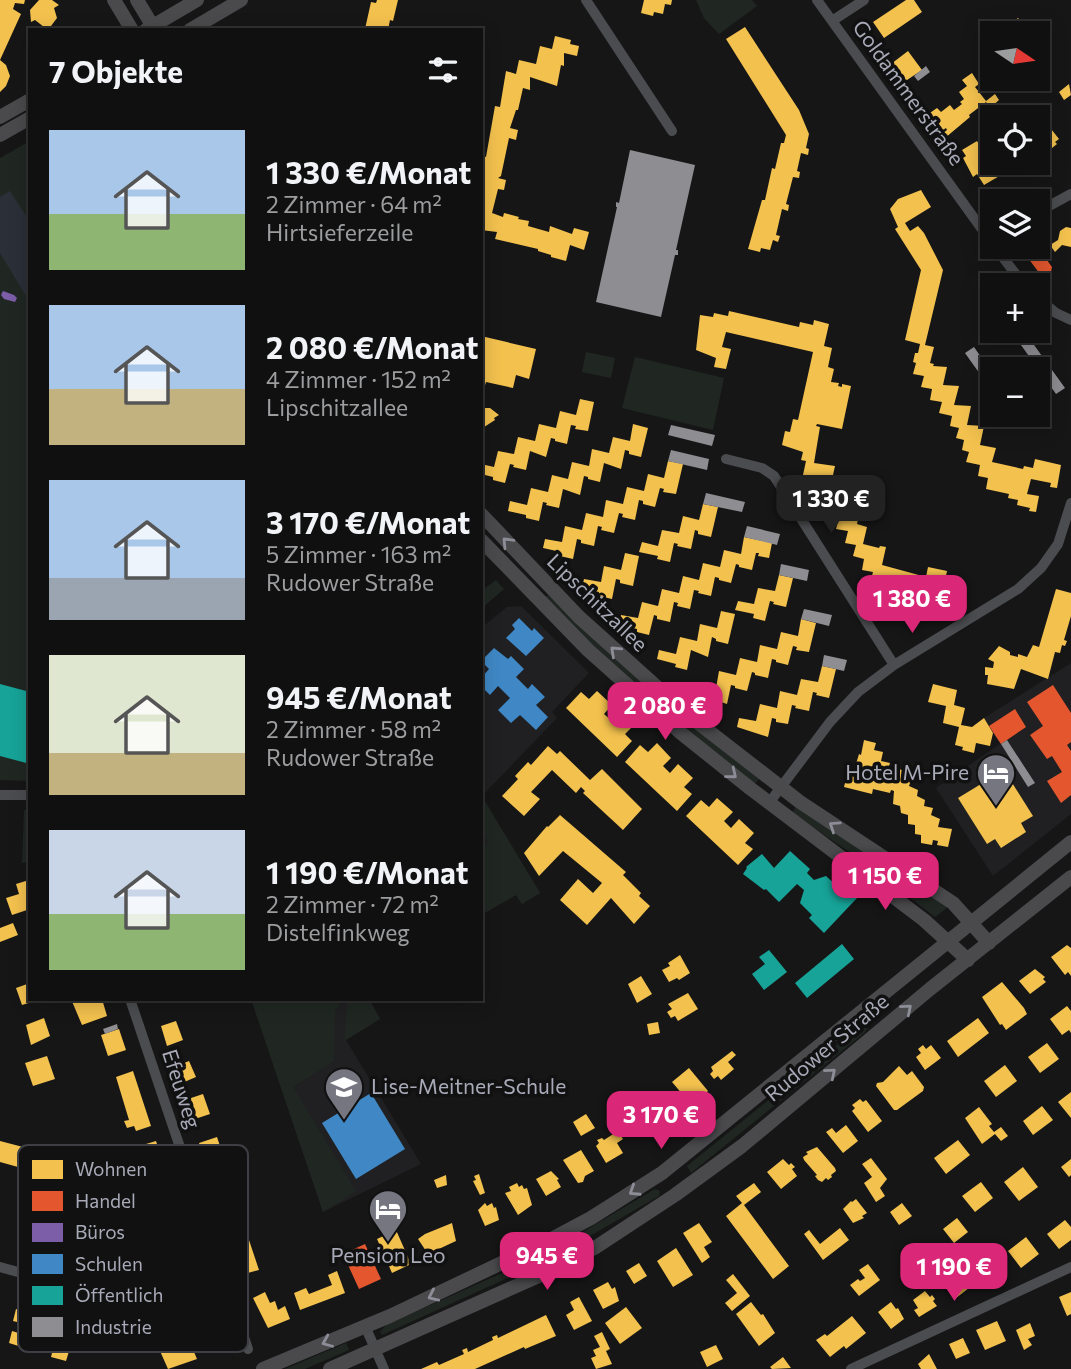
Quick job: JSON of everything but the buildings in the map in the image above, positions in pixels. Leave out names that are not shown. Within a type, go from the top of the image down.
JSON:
[{"type":"main road","points":[[114,0],[131,28]]},
{"type":"main road","points":[[137,0],[151,28],[197,0]]},
{"type":"main road","points":[[193,28],[241,0]]},
{"type":"main road","points":[[0,117],[28,101]]},
{"type":"main road","points":[[0,135],[28,119]]},
{"type":"main road","name":"Lipschitzallee","points":[[483,516],[532,570],[648,681],[724,745],[781,788],[953,903],[989,943]]},
{"type":"main road","name":"Lipschitzallee","points":[[483,542],[622,681],[681,733],[924,920],[968,960]]},
{"type":"main road","points":[[520,582],[532,570]]},
{"type":"main road","name":"Rudower Straße","points":[[263,1369],[390,1316],[548,1241],[591,1218],[662,1173],[1071,842]]},
{"type":"main road","points":[[1030,876],[1047,897]]},
{"type":"main road","name":"Rudower Straße","points":[[330,1369],[574,1259],[675,1195],[742,1146],[1071,877]]},
{"type":"main road","points":[[867,1007],[884,1028]]},
{"type":"main road","points":[[662,1173],[675,1195]]},
{"type":"street","points":[[586,0],[671,131]]},
{"type":"street","name":"Goldammerstraße","points":[[817,0],[980,225]]},
{"type":"street","points":[[832,21],[864,0]]},
{"type":"street","points":[[1050,205],[1071,194]]},
{"type":"street","points":[[1050,308],[1071,320]]},
{"type":"street","points":[[726,460],[755,466],[774,476],[894,665]]},
{"type":"street","points":[[769,803],[844,706],[858,692],[894,665],[1018,589],[1033,575],[1058,544],[1071,503]]},
{"type":"street","points":[[0,795],[28,795]]},
{"type":"street","name":"Efeuweg","points":[[131,1001],[179,1145]]},
{"type":"street","points":[[0,1267],[18,1272]]},
{"type":"street","points":[[851,1369],[1071,1267]]},
{"type":"street","points":[[365,1326],[384,1369]]},
{"type":"shaded area","points":[[696,0],[752,0],[757,6],[719,34],[704,18]]},
{"type":"shaded area","points":[[28,142],[28,781],[0,780],[0,158]]},
{"type":"shaded area","points":[[10,191],[28,219],[26,296],[0,253],[0,197]]},
{"type":"shaded area","points":[[586,352],[615,358],[611,378],[582,372]]},
{"type":"shaded area","points":[[635,357],[724,378],[713,430],[622,408]]},
{"type":"shaded area","points":[[496,580],[504,589],[483,607],[483,590]]},
{"type":"shaded area","points":[[548,595],[653,693],[759,779],[755,784],[621,671],[544,599]]},
{"type":"shaded area","points":[[521,606],[589,673],[552,712],[557,718],[483,795],[483,626],[507,607]]},
{"type":"shaded area","points":[[1071,663],[1071,814],[993,876],[936,788],[1000,744],[984,718]]},
{"type":"shaded area","points":[[483,798],[540,893],[522,904],[516,895],[483,914]]},
{"type":"shaded area","points":[[483,798],[540,893],[522,904],[516,895],[483,914],[483,845],[488,842],[483,833]]},
{"type":"shaded area","points":[[796,807],[948,907],[935,917],[857,857],[792,813]]},
{"type":"shaded area","points":[[24,810],[28,810],[28,862],[22,863]]},
{"type":"shaded area","name":"Lise-Meitner-Schule","points":[[252,1001],[370,1001],[380,1019],[346,1040],[421,1164],[323,1212]]},
{"type":"shaded area","points":[[252,1001],[338,1001],[334,1061],[293,1087],[356,1191],[323,1212]]},
{"type":"shaded area","points":[[348,1001],[370,1001],[380,1019],[344,1041]]},
{"type":"shaded area","points":[[864,1023],[869,1026],[864,1033],[691,1173],[687,1166]]},
{"type":"shaded area","points":[[655,1189],[660,1191],[659,1196],[552,1258],[382,1335],[380,1332],[386,1325],[549,1252]]},
{"type":"shaded area","points":[[346,1343],[349,1350],[305,1369],[285,1369]]},
{"type":"place","name":"Hotel M-Pire","points":[[996,807]]},
{"type":"place","name":"Lise-Meitner-Schule","points":[[344,1121]]},
{"type":"place","name":"Pension Leo","points":[[388,1243]]}]
